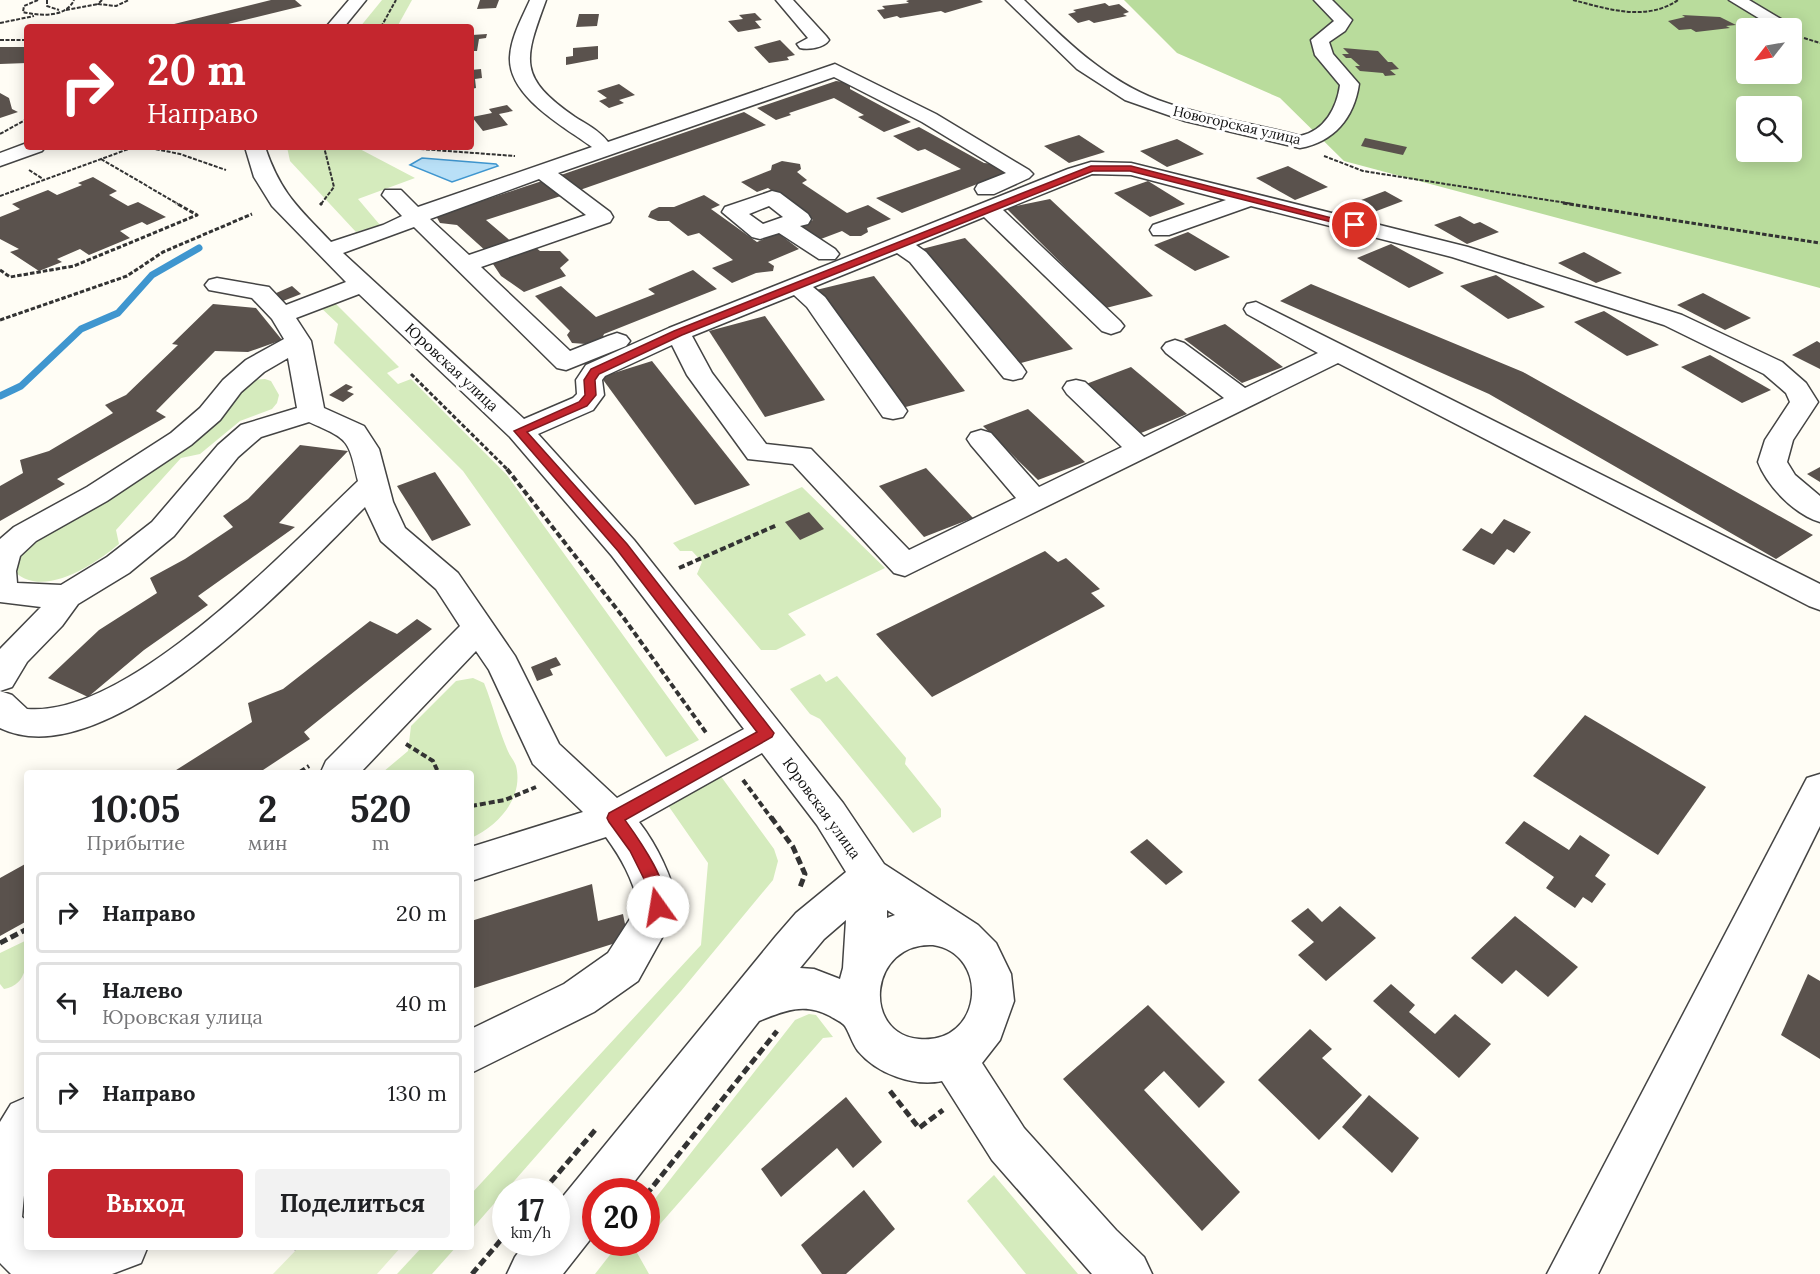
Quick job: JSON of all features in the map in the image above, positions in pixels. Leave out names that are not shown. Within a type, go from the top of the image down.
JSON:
[{"type":"street","points":[[338,24],[358,0]]},
{"type":"street","points":[[538,0],[522,46],[520,66],[530,88],[546,104],[599,143]]},
{"type":"street","name":"Новогорская улица","points":[[1014,0],[1076,58],[1109,83],[1131,96],[1165,109],[1300,142],[1313,141],[1324,134],[1336,120],[1349,91],[1350,84],[1324,55],[1320,40],[1339,27],[1343,20],[1322,0]]},
{"type":"street","points":[[1737,0],[1768,18]]},
{"type":"street","points":[[772,17],[790,6],[820,40],[806,44]]},
{"type":"street","points":[[327,251],[416,219],[428,211],[835,70],[929,118],[1023,174],[566,362],[416,219],[393,195]]},
{"type":"street","points":[[0,160],[27,150]]},
{"type":"street","name":"Юровская улица","points":[[256,150],[271,189],[327,251],[520,431],[623,548],[830,814],[870,876],[957,936]]},
{"type":"street","points":[[520,431],[583,404],[591,395],[590,380],[595,371],[678,333],[1091,168],[1131,169],[1460,252],[1673,320],[1773,368],[1812,403],[1771,452],[1771,466],[1780,478],[1820,512]]},
{"type":"street","points":[[464,265],[602,217],[543,172]]},
{"type":"street","points":[[734,192],[752,205],[733,212],[760,232],[782,225],[827,255]]},
{"type":"street","points":[[1161,230],[1249,199]]},
{"type":"street","points":[[987,209],[1003,220],[1111,326]]},
{"type":"street","points":[[900,244],[918,257],[1013,372]]},
{"type":"street","points":[[282,315],[363,284]]},
{"type":"street","points":[[217,285],[260,292],[282,315],[298,341],[311,413]]},
{"type":"street","points":[[797,285],[816,302],[893,411]]},
{"type":"street","points":[[1256,309],[1820,598]]},
{"type":"street","points":[[678,333],[700,375],[758,453],[801,454],[905,564],[1338,353]]},
{"type":"street","points":[[67,596],[26,596],[2,591],[0,571],[6,551],[26,534],[97,494],[181,439],[210,414],[232,386],[255,366],[298,341]]},
{"type":"street","points":[[1175,348],[1243,399]]},
{"type":"street","points":[[1076,388],[1141,449]]},
{"type":"street","points":[[0,678],[7,663],[28,637],[58,612],[67,596],[118,565],[163,529],[228,452],[251,431],[311,413],[354,432],[365,449],[378,502],[392,534],[447,580],[503,666],[546,754],[614,818],[636,847],[652,879],[658,907],[644,935],[623,967],[579,998],[474,1050]]},
{"type":"street","points":[[981,439],[1035,501]]},
{"type":"street","points":[[0,705],[3,712],[26,723],[64,722],[117,699],[186,655],[258,594],[373,483]]},
{"type":"street","points":[[341,770],[478,627]]},
{"type":"street","points":[[474,863],[614,818],[767,733]]},
{"type":"street","points":[[1572,1274],[1820,789]]},
{"type":"street","points":[[863,966],[876,948],[894,936],[915,929],[936,929],[957,936],[975,948],[989,965],[995,986],[995,1007],[987,1028],[972,1045],[952,1056],[928,1061],[904,1057],[884,1046],[868,1029],[858,1009],[857,987],[863,966],[870,876]]},
{"type":"street","points":[[607,1178],[741,1008],[810,926],[870,876]]},
{"type":"street","points":[[741,1008],[790,987],[823,989],[858,1009]]},
{"type":"street","points":[[952,1056],[1008,1144],[1099,1247],[1128,1274]]},
{"type":"street","points":[[0,1212],[3,1160],[24,1125]]},
{"type":"street","points":[[532,1274],[582,1210]]},
{"type":"street","points":[[0,1229],[29,1257],[74,1262],[112,1250]]},
{"type":"path","points":[[38,0],[22,9],[26,13],[39,15]]},
{"type":"path","points":[[47,0],[47,6],[63,10],[73,5],[74,0]]},
{"type":"path","points":[[98,4],[102,0]]},
{"type":"path","points":[[0,23],[98,4],[116,6],[129,0]]},
{"type":"path","points":[[383,24],[396,0]]},
{"type":"path","points":[[1573,0],[1641,13],[1662,10],[1678,0]]},
{"type":"path","points":[[1802,36],[1820,43]]},
{"type":"path","points":[[0,40],[24,40]]},
{"type":"path","points":[[0,134],[24,121]]},
{"type":"path","points":[[1300,142],[1331,160],[1363,171],[1820,243]]},
{"type":"path","points":[[0,196],[126,150]]},
{"type":"path","points":[[162,150],[180,153],[226,170]]},
{"type":"path","points":[[320,205],[334,187],[325,150]]},
{"type":"path","points":[[0,270],[10,277],[74,266],[196,215],[101,159]]},
{"type":"path","points":[[0,319],[127,276],[163,252],[207,231],[252,214]]},
{"type":"path","points":[[678,568],[777,525]]},
{"type":"path","points":[[474,805],[505,800],[568,775]]},
{"type":"path","points":[[0,943],[24,931]]},
{"type":"path","points":[[660,1178],[781,1026]]},
{"type":"path","points":[[472,1274],[492,1250]]},
{"type":"green space","points":[[382,0],[412,0],[399,24],[362,24]]},
{"type":"green space","points":[[1124,0],[1820,0],[1820,288],[1344,161],[1280,98],[1177,53]]},
{"type":"green space","points":[[288,150],[362,150],[415,178],[358,199],[380,225],[356,232],[290,161]]},
{"type":"green space","points":[[333,301],[399,367],[387,373],[398,384],[411,379],[507,475],[699,740],[666,757],[463,471],[334,343],[338,324],[317,304]]},
{"type":"green space","points":[[252,380],[271,381],[279,395],[272,409],[240,421],[200,454],[181,458],[116,530],[119,544],[109,552],[83,569],[54,580],[40,582],[27,579],[15,572],[16,555]]},
{"type":"green space","points":[[802,487],[885,568],[788,614],[806,635],[776,650],[761,650],[697,574],[702,562],[692,551],[680,551],[673,543]]},
{"type":"green space","points":[[820,674],[826,682],[837,676],[906,758],[905,764],[941,809],[941,817],[913,833],[820,719],[810,714],[790,689]]},
{"type":"green space","points":[[473,678],[484,683],[504,741],[516,766],[516,789],[507,810],[491,826],[474,836],[474,770],[385,770],[408,751],[411,726],[456,681]]},
{"type":"green space","points":[[717,771],[774,849],[778,861],[773,880],[681,991],[517,1178],[492,1178],[492,1206],[474,1227],[474,1191],[701,945],[708,863],[665,801]]},
{"type":"green space","points":[[24,941],[24,972],[12,987],[4,989],[0,984],[0,953]]},
{"type":"green space","points":[[809,1014],[816,1015],[833,1037],[823,1038],[660,1224],[660,1192],[795,1020]]},
{"type":"green space","points":[[994,1175],[1078,1274],[1026,1274],[967,1201]]},
{"type":"green space","points":[[296,1250],[398,1250],[377,1274],[273,1274]]},
{"type":"green space","points":[[419,1250],[453,1250],[432,1274],[397,1274]]},
{"type":"green space","points":[[609,1256],[639,1256],[649,1274],[595,1274]]},
{"type":"water","points":[[422,158],[498,166],[452,182],[410,165]]},
{"type":"building","points":[[271,0],[295,0],[302,6],[228,24],[174,24]]},
{"type":"building","points":[[480,0],[499,0],[496,8],[477,9]]},
{"type":"building","points":[[980,0],[983,2],[945,13],[941,11],[900,18],[897,16],[884,19],[877,10],[885,9],[882,6],[909,3],[906,1]]},
{"type":"building","points":[[1105,3],[1109,6],[1119,4],[1129,12],[1123,14],[1127,16],[1094,23],[1089,20],[1078,23],[1068,14],[1076,12],[1073,10]]},
{"type":"building","points":[[755,13],[762,20],[755,21],[761,28],[738,32],[728,21],[743,19],[739,15]]},
{"type":"building","points":[[579,14],[599,14],[597,26],[576,27]]},
{"type":"building","points":[[1682,15],[1720,17],[1736,25],[1726,26],[1730,28],[1696,32],[1691,29],[1679,30],[1668,21],[1685,17]]},
{"type":"building","points":[[487,34],[486,38],[479,39],[477,51],[474,51],[474,35]]},
{"type":"building","points":[[780,40],[795,55],[787,57],[789,60],[769,63],[754,47]]},
{"type":"building","points":[[598,46],[598,59],[566,65],[566,57],[573,56],[573,48]]},
{"type":"building","points":[[0,47],[24,47],[24,63],[0,64]]},
{"type":"building","points":[[1343,48],[1378,51],[1388,62],[1392,62],[1399,69],[1390,70],[1396,75],[1385,76],[1383,73],[1360,71],[1355,66],[1360,66],[1342,54],[1349,54]]},
{"type":"building","points":[[481,69],[482,78],[475,79],[476,88],[474,88],[474,70]]},
{"type":"building","points":[[836,81],[845,82],[850,89],[911,122],[884,132],[858,117],[864,115],[834,98],[789,113],[791,115],[776,120],[757,108]]},
{"type":"building","points":[[619,84],[635,95],[619,100],[624,103],[609,108],[599,101],[607,98],[597,91]]},
{"type":"building","points":[[0,93],[9,98],[12,109],[18,112],[0,118]]},
{"type":"building","points":[[507,105],[513,111],[499,114],[508,125],[483,131],[474,117],[492,113],[489,109]]},
{"type":"building","points":[[744,112],[766,125],[577,191],[558,176]]},
{"type":"building","points":[[919,127],[984,163],[995,164],[1006,173],[902,213],[876,198],[961,169],[925,149],[918,151],[893,136]]},
{"type":"building","points":[[1079,135],[1105,152],[1069,163],[1044,146]]},
{"type":"building","points":[[1365,138],[1407,147],[1403,155],[1361,146]]},
{"type":"building","points":[[1177,139],[1204,154],[1167,167],[1140,151]]},
{"type":"building","points":[[782,161],[800,164],[801,169],[797,172],[807,180],[802,183],[847,213],[868,205],[891,219],[867,228],[868,232],[861,236],[850,236],[842,231],[813,242],[792,228],[813,220],[768,188],[757,192],[741,182],[771,170],[772,165]]},
{"type":"building","points":[[1288,166],[1328,187],[1295,200],[1256,178]]},
{"type":"building","points":[[93,177],[117,191],[109,195],[128,206],[138,202],[166,217],[147,225],[142,222],[120,231],[130,238],[89,255],[80,249],[57,259],[62,262],[39,271],[10,252],[19,249],[0,239],[0,217],[20,209],[12,204],[48,190],[57,195],[82,185],[78,183]]},
{"type":"building","points":[[545,180],[564,195],[486,220],[513,243],[487,252],[457,225],[440,223],[436,216]]},
{"type":"building","points":[[1148,181],[1185,204],[1150,217],[1114,193]]},
{"type":"building","points":[[1385,191],[1403,201],[1366,215],[1348,205]]},
{"type":"building","points":[[704,195],[720,205],[711,209],[757,242],[778,233],[799,249],[768,262],[774,266],[773,271],[756,273],[732,283],[712,268],[733,260],[699,233],[688,236],[669,221],[658,221],[648,217],[651,211],[659,207],[674,207]]},
{"type":"building","points":[[1050,199],[1153,296],[1106,308],[1006,208]]},
{"type":"building","points":[[1460,216],[1474,224],[1480,222],[1499,232],[1467,244],[1434,225]]},
{"type":"building","points":[[1188,232],[1230,257],[1195,271],[1154,245]]},
{"type":"building","points":[[965,238],[1073,349],[1021,363],[918,250]]},
{"type":"building","points":[[530,243],[540,251],[560,251],[569,260],[560,268],[566,276],[524,292],[501,276],[489,258]]},
{"type":"building","points":[[1391,244],[1444,273],[1409,288],[1357,258]]},
{"type":"building","points":[[1584,252],[1622,273],[1596,283],[1558,263]]},
{"type":"building","points":[[693,270],[717,289],[604,334],[602,339],[586,344],[572,343],[567,335],[570,331],[535,296],[561,286],[596,317],[655,294],[648,289]]},
{"type":"building","points":[[1496,275],[1545,307],[1508,319],[1460,286]]},
{"type":"building","points":[[874,276],[965,391],[902,408],[816,290]]},
{"type":"building","points":[[1311,284],[1523,372],[1813,535],[1776,559],[1489,394],[1280,301]]},
{"type":"building","points":[[292,286],[301,294],[283,301],[274,294]]},
{"type":"building","points":[[1703,293],[1751,318],[1725,330],[1677,305]]},
{"type":"building","points":[[213,304],[256,308],[282,340],[248,352],[215,351],[156,411],[166,417],[57,479],[65,484],[0,521],[0,486],[23,473],[20,460],[49,451],[113,413],[105,405],[126,395],[178,345],[172,344]]},
{"type":"building","points":[[1604,311],[1659,345],[1627,356],[1574,322]]},
{"type":"building","points":[[765,316],[825,400],[765,417],[709,331]]},
{"type":"building","points":[[1225,324],[1283,367],[1242,383],[1184,339]]},
{"type":"building","points":[[1817,341],[1820,343],[1820,369],[1792,355]]},
{"type":"building","points":[[1710,355],[1771,390],[1742,403],[1681,367]]},
{"type":"building","points":[[652,361],[750,485],[695,505],[601,377]]},
{"type":"building","points":[[1131,367],[1187,414],[1141,433],[1086,384]]},
{"type":"building","points":[[346,384],[353,387],[347,391],[354,394],[343,402],[329,395]]},
{"type":"building","points":[[1028,409],[1085,462],[1038,480],[983,426]]},
{"type":"building","points":[[300,445],[348,451],[279,523],[295,527],[198,596],[208,605],[144,650],[88,697],[48,678],[99,630],[157,593],[150,578],[185,559],[233,527],[223,516],[248,499]]},
{"type":"building","points":[[1820,467],[1820,482],[1807,474]]},
{"type":"building","points":[[926,468],[973,518],[924,537],[879,486]]},
{"type":"building","points":[[435,472],[471,525],[432,541],[397,486]]},
{"type":"building","points":[[809,512],[824,529],[800,540],[785,522]]},
{"type":"building","points":[[1504,519],[1531,532],[1514,553],[1507,549],[1494,565],[1462,550],[1481,528],[1492,534]]},
{"type":"building","points":[[1045,551],[1058,562],[1066,558],[1100,589],[1091,593],[1105,606],[932,697],[876,634]]},
{"type":"building","points":[[417,619],[432,629],[304,732],[310,739],[263,770],[176,770],[252,722],[248,703],[283,689],[370,621],[397,634]]},
{"type":"building","points":[[556,657],[561,665],[550,669],[553,675],[537,681],[531,667]]},
{"type":"building","points":[[1585,715],[1706,787],[1658,855],[1533,776]]},
{"type":"building","points":[[1524,821],[1569,850],[1580,835],[1610,855],[1595,876],[1606,884],[1592,903],[1583,897],[1575,908],[1546,888],[1554,877],[1505,843]]},
{"type":"building","points":[[1147,839],[1183,872],[1166,885],[1130,852]]},
{"type":"building","points":[[24,865],[24,923],[0,936],[0,878]]},
{"type":"building","points":[[592,884],[598,921],[623,914],[628,939],[474,988],[474,920]]},
{"type":"building","points":[[1340,906],[1376,938],[1326,981],[1298,955],[1314,942],[1291,921],[1308,908],[1322,922]]},
{"type":"building","points":[[1515,916],[1578,967],[1548,997],[1516,970],[1502,984],[1471,958]]},
{"type":"building","points":[[1808,974],[1820,981],[1820,1059],[1781,1035]]},
{"type":"building","points":[[1391,984],[1415,1005],[1409,1012],[1435,1034],[1455,1014],[1491,1044],[1459,1078],[1373,1001]]},
{"type":"building","points":[[1148,1005],[1225,1082],[1199,1108],[1164,1071],[1144,1090],[1240,1192],[1202,1231],[1063,1079]]},
{"type":"building","points":[[1310,1029],[1332,1049],[1322,1058],[1362,1095],[1319,1140],[1258,1080]]},
{"type":"building","points":[[1369,1095],[1419,1138],[1392,1173],[1342,1127]]},
{"type":"building","points":[[846,1097],[882,1142],[853,1168],[837,1148],[781,1197],[761,1169]]},
{"type":"building","points":[[864,1190],[895,1229],[846,1274],[822,1274],[801,1245]]},
{"type":"waterway","points":[[0,396],[21,386],[81,329],[118,313],[152,275],[199,248]]},
{"type":"route","points":[[658,907],[652,879],[636,847],[614,818],[767,733],[623,548],[520,431],[583,404],[591,395],[590,380],[595,371],[678,333],[1091,168],[1131,169],[1355,225]]}]
